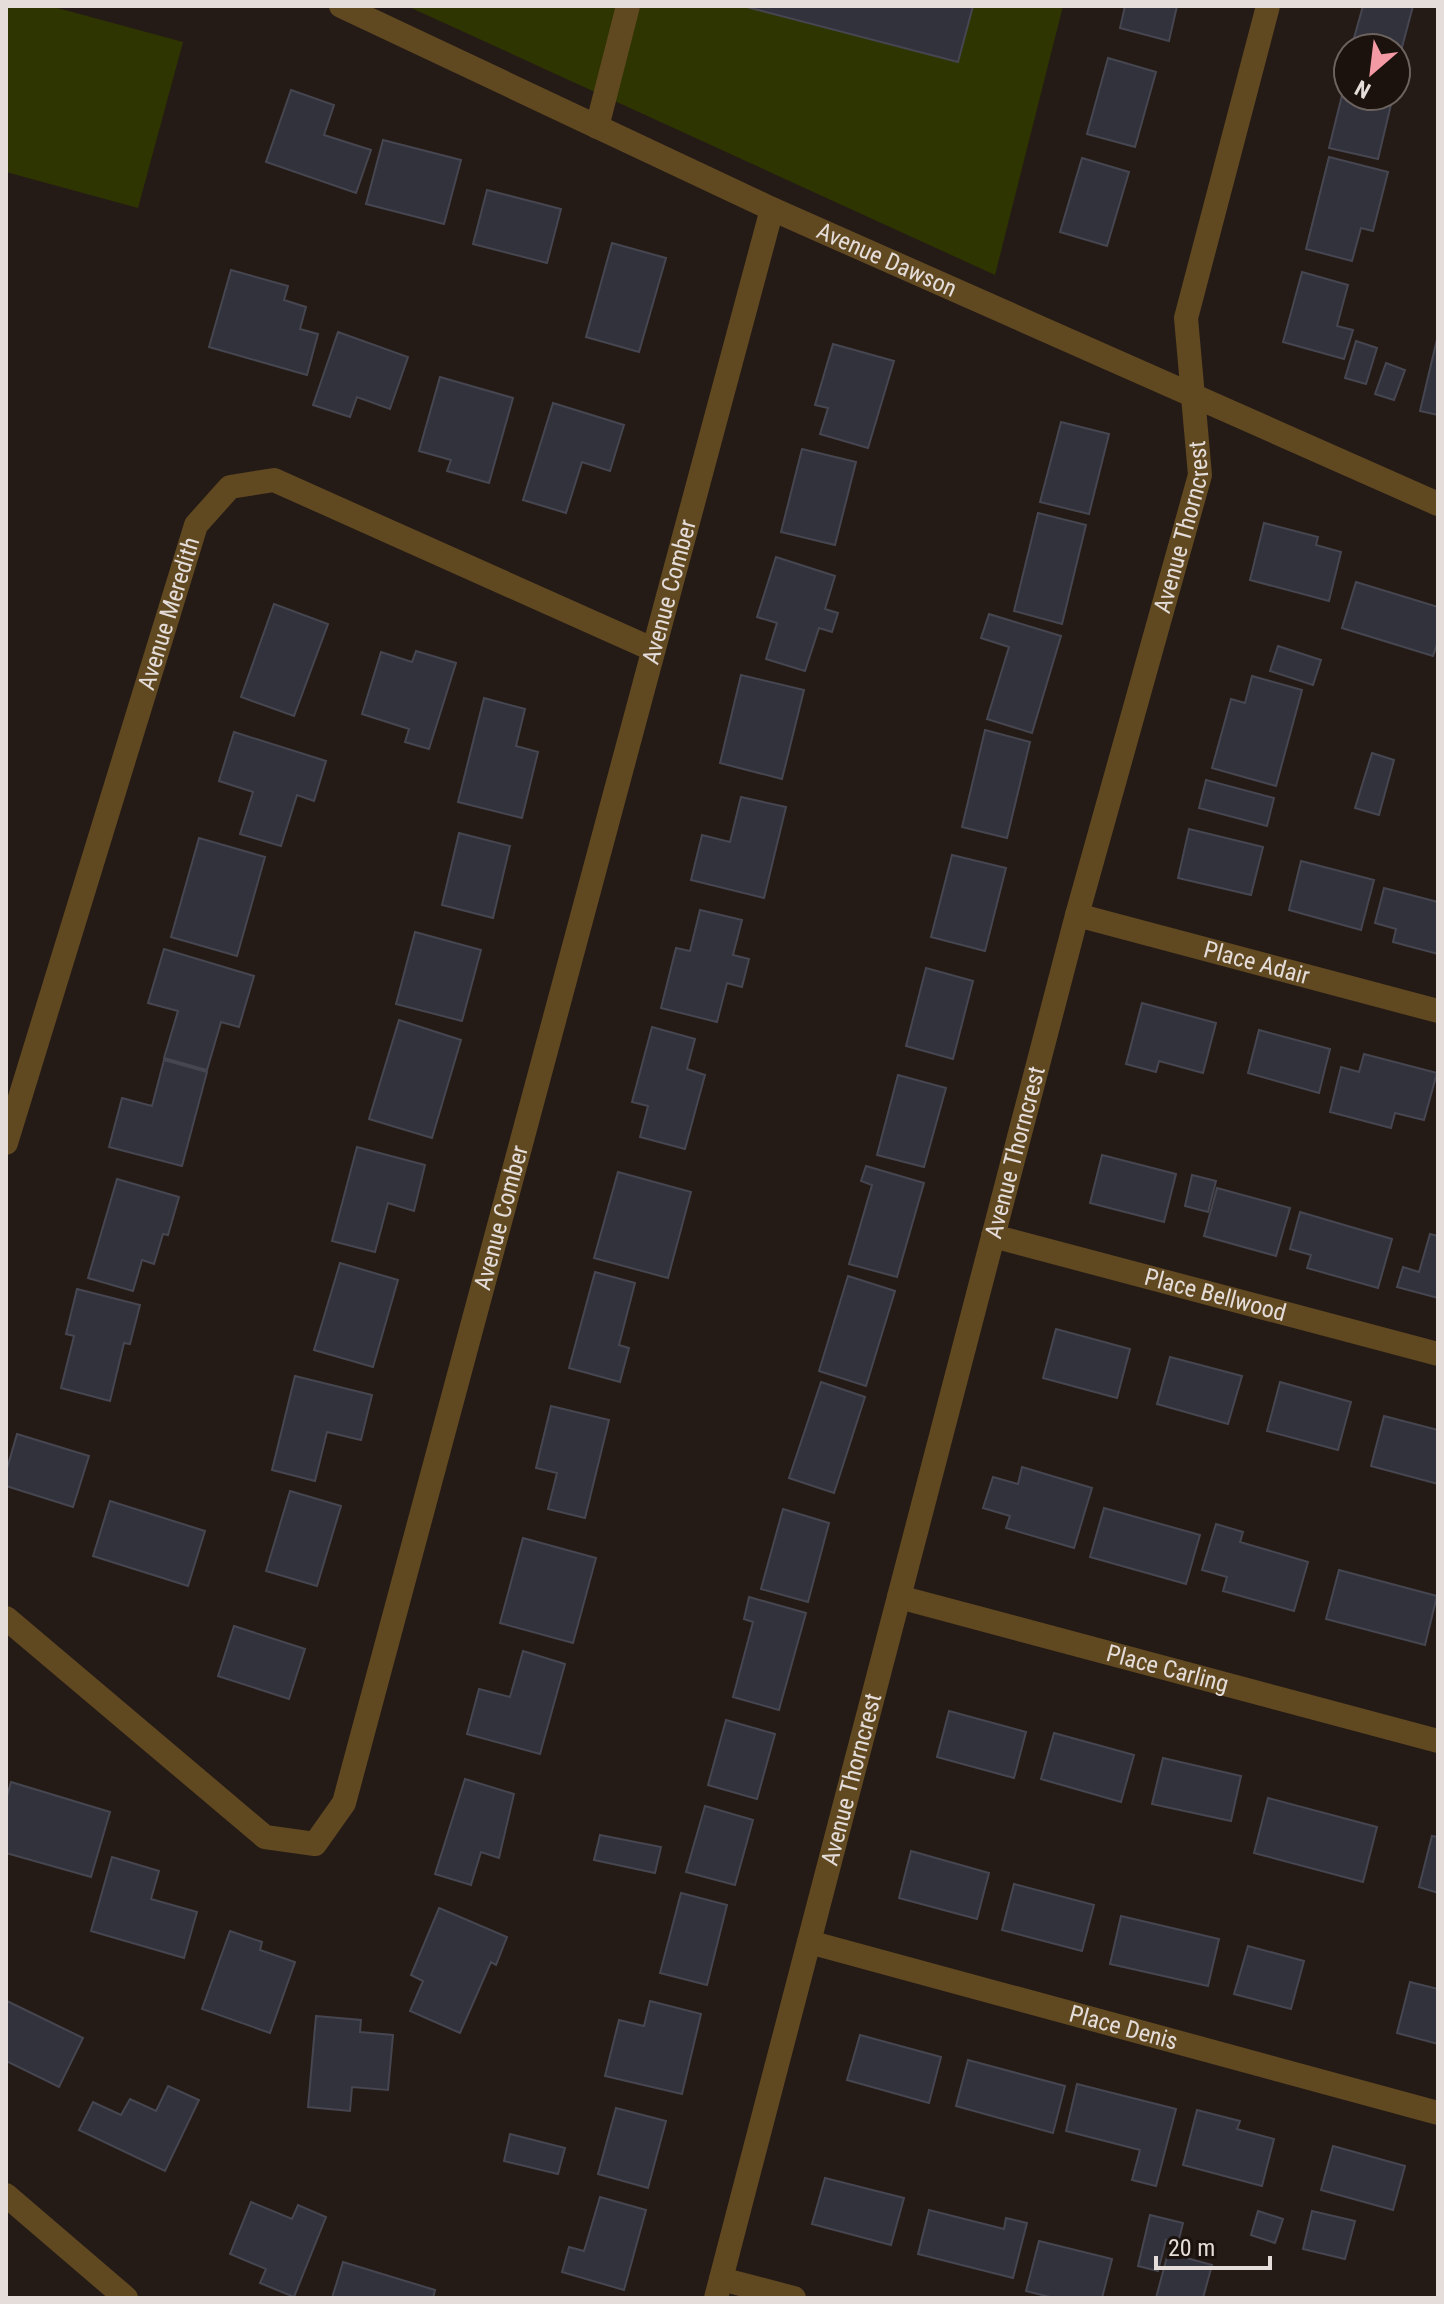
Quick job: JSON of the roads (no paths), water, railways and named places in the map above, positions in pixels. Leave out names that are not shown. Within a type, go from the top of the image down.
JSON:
[{"type":"street","name":"Avenue Dawson","points":[[341,6],[772,209],[1438,504]]},
{"type":"street","points":[[597,127],[628,6]]},
{"type":"street","name":"Avenue Thorncrest","points":[[719,2289],[1077,915],[1200,475],[1186,318],[1268,6]]},
{"type":"street","name":"Avenue Comber","points":[[6,1618],[265,1837],[315,1844],[344,1803],[772,209]]},
{"type":"street","name":"Avenue Meredith","points":[[6,1143],[196,525],[230,487],[274,480],[652,649]]},
{"type":"street","name":"Place Adair","points":[[1077,915],[1438,1011]]},
{"type":"street","name":"Place Bellwood","points":[[993,1236],[1438,1354]]},
{"type":"street","name":"Place Carling","points":[[899,1597],[1438,1741]]},
{"type":"street","name":"Place Denis","points":[[809,1942],[1438,2113]]},
{"type":"street","points":[[6,2195],[126,2298]]},
{"type":"street","points":[[719,2289],[794,2298]]}]
